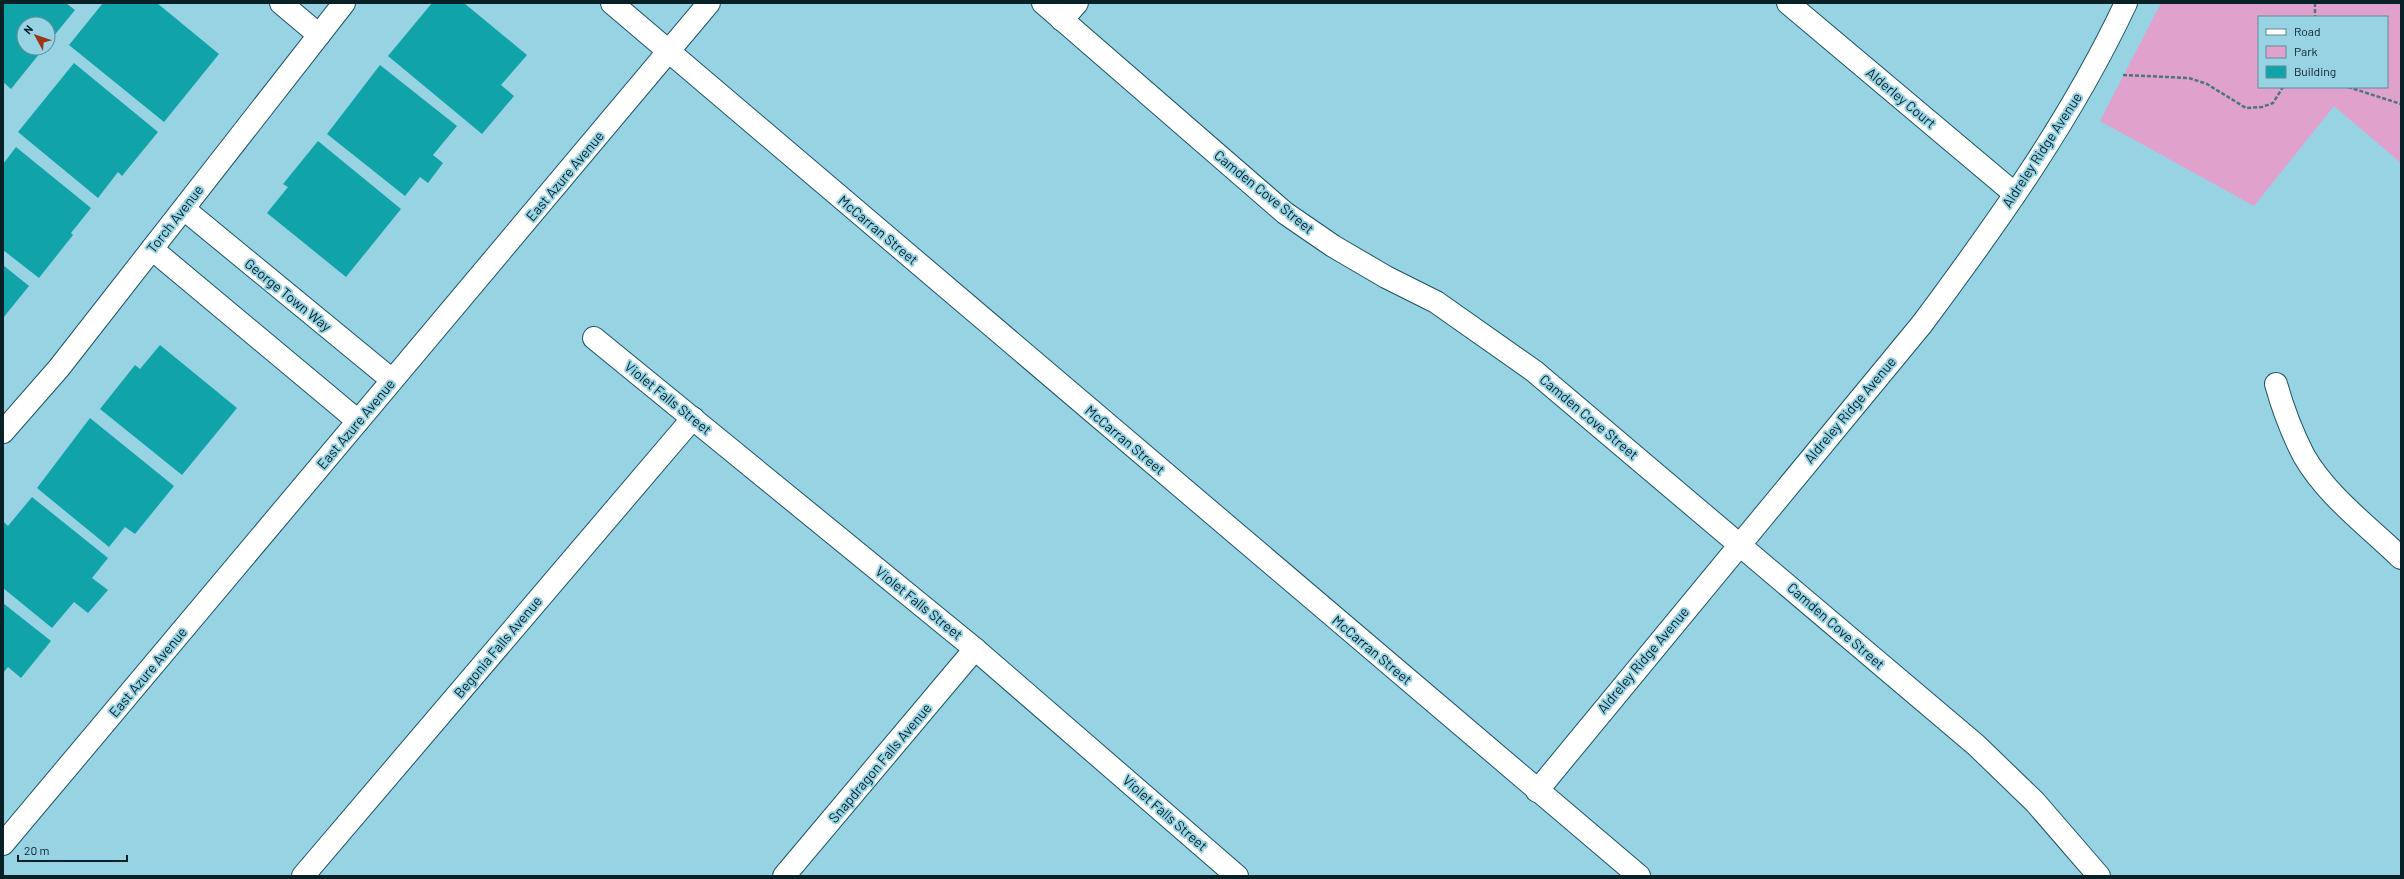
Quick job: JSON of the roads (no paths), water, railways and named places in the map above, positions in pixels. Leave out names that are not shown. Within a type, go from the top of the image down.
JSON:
[{"type":"street","points":[[281,3],[319,35]]},
{"type":"street","name":"Torch Avenue","points":[[7,420],[59,368],[344,3]]},
{"type":"street","name":"McCarran Street","points":[[612,3],[1536,791],[1639,876]]},
{"type":"street","name":"East Azure Avenue","points":[[3,844],[709,3]]},
{"type":"street","name":"Camden Cove Street","points":[[1042,3],[1285,213],[1346,254],[1386,277],[1436,302],[1528,367],[1740,544],[1976,745],[2035,802],[2098,876]]},
{"type":"street","points":[[1062,20],[1076,3]]},
{"type":"street","name":"Alderley Court","points":[[1788,3],[2014,194]]},
{"type":"street","name":"Aldreley Ridge Avenue","points":[[1536,791],[1922,324],[1976,252],[2061,125],[2126,3]]},
{"type":"street","name":"George Town Way","points":[[184,209],[392,380]]},
{"type":"street","points":[[152,249],[358,421]]},
{"type":"street","name":"Violet Falls Street","points":[[594,338],[975,649],[1237,876]]},
{"type":"street","points":[[2276,384],[2291,428],[2304,456],[2334,494],[2401,558]]},
{"type":"street","name":"Begonia Falls Avenue","points":[[303,876],[693,418]]},
{"type":"street","name":"Snapdragon Falls Avenue","points":[[784,876],[975,649]]}]
